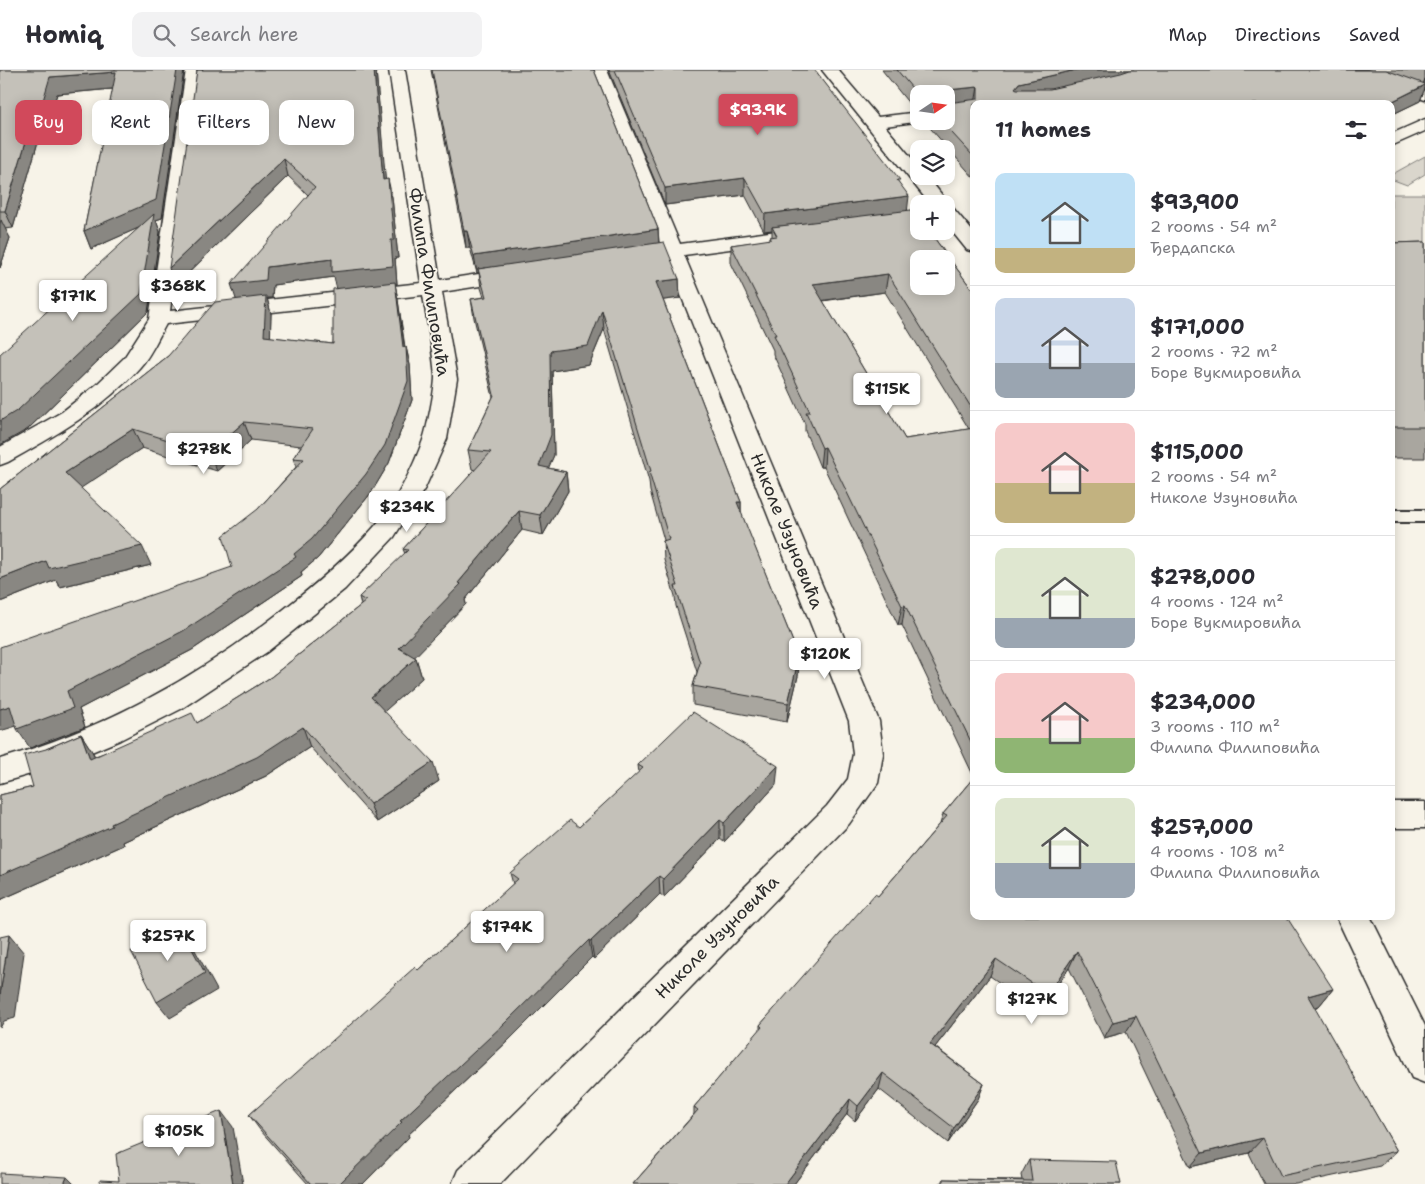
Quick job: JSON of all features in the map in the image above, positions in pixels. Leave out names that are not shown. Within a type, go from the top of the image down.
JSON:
[{"type":"street","points":[[0,457],[70,417],[104,390],[133,362],[159,319],[194,70]]},
{"type":"street","name":"Филипа Филиповића","points":[[0,771],[46,757],[109,732],[171,701],[257,645],[336,582],[385,531],[413,488],[435,440],[446,379],[430,288],[397,70]]},
{"type":"street","name":"Николе Узуновића","points":[[472,1184],[838,816],[863,784],[868,754],[864,721],[599,70]]},
{"type":"street","points":[[830,70],[872,123],[934,195]]},
{"type":"street","points":[[1352,70],[1425,96]]},
{"type":"street","points":[[872,123],[910,118]]},
{"type":"street","points":[[1395,139],[1425,124]]},
{"type":"street","points":[[955,220],[970,241]]},
{"type":"street","points":[[633,256],[830,230]]},
{"type":"street","points":[[159,319],[430,288],[537,271]]},
{"type":"street","points":[[1395,815],[1425,815]]},
{"type":"street","points":[[1355,920],[1425,1065]]},
{"type":"lane","points":[[1395,516],[1425,516]]},
{"type":"shaded area","points":[[1425,156],[1425,174],[1407,185],[1395,180],[1395,173]]},
{"type":"shaded area","points":[[1395,194],[1425,194],[1425,249],[1395,249]]},
{"type":"building","points":[[0,70],[177,70],[169,120],[169,100],[110,100],[116,72],[50,77],[43,100],[15,100],[15,145],[25,145],[5,211],[0,211]]},
{"type":"building","points":[[197,70],[374,70],[383,180],[388,179],[394,240],[391,240],[393,266],[332,272],[332,259],[267,267],[266,280],[231,284],[315,187],[284,159],[169,268],[186,145],[269,145],[269,100],[193,100]]},
{"type":"building","points":[[432,70],[594,70],[658,229],[474,256],[467,231],[464,231]]},
{"type":"building","points":[[615,70],[815,70],[900,180],[897,180],[909,196],[765,214],[745,178],[665,188]]},
{"type":"building","points":[[897,70],[1076,70],[1019,83],[1015,88],[1017,89],[1050,89],[1130,70],[1386,70],[1425,84],[1395,100],[970,100],[978,99],[978,87],[955,89],[955,85],[910,86]]},
{"type":"building","points":[[970,100],[970,153],[949,130],[955,130],[955,102]]},
{"type":"building","points":[[101,145],[165,145],[156,200],[84,231]]},
{"type":"building","points":[[910,210],[910,240],[936,240],[943,250],[910,250],[910,295],[955,295],[955,266],[970,287],[970,406],[888,274],[813,284],[905,439],[970,429],[970,740],[905,605],[902,606],[825,447],[822,448],[806,412],[810,412],[774,335],[776,335],[731,245],[771,239],[770,237],[777,236],[772,227]]},
{"type":"building","points":[[154,214],[141,294],[18,410],[0,421],[0,354]]},
{"type":"building","points":[[664,242],[679,279],[656,282],[741,502],[737,502],[799,657],[788,703],[693,686],[700,663],[675,586],[678,586],[663,541],[669,539],[649,472],[651,471],[602,310],[588,346],[550,351],[551,435],[539,466],[566,472],[540,515],[519,511],[458,583],[461,584],[399,648],[416,658],[371,697],[433,762],[370,804],[303,727],[257,757],[111,824],[112,826],[0,875],[0,795],[33,787],[24,755],[46,749],[81,734],[90,759],[192,713],[197,723],[271,677],[366,601],[359,597],[408,550],[403,549],[491,452],[468,450],[494,395],[471,299],[486,297],[478,269]]},
{"type":"building","points":[[1425,242],[1425,427],[1395,427],[1395,243]]},
{"type":"building","points":[[395,282],[403,347],[406,347],[408,381],[385,445],[366,474],[312,539],[294,554],[296,557],[183,631],[67,691],[73,708],[17,729],[10,706],[0,709],[0,647],[232,567],[223,536],[258,509],[304,459],[293,458],[313,429],[244,422],[209,453],[133,429],[65,473],[142,546],[49,568],[46,561],[0,579],[0,489],[168,356],[215,302],[266,296],[264,336],[333,344],[333,289]]},
{"type":"building","points":[[693,712],[778,766],[724,823],[720,820],[663,879],[659,876],[591,941],[589,940],[505,1023],[400,1121],[402,1122],[339,1184],[311,1184],[249,1115],[415,967],[418,970],[518,879],[510,873],[570,820],[579,827],[643,768],[638,765]]},
{"type":"building","points":[[970,782],[970,920],[1289,920],[1333,989],[1308,996],[1397,1151],[1281,1176],[1263,1138],[1202,1153],[1136,1016],[1113,1022],[1077,951],[1048,994],[996,959],[930,1044],[984,1084],[954,1128],[883,1073],[858,1106],[850,1099],[785,1184],[633,1184],[698,1110],[694,1107],[762,1027],[760,1025],[875,894],[878,896],[947,816],[943,814]]},
{"type":"building","points":[[178,923],[205,973],[157,1002],[131,951]]},
{"type":"building","points":[[9,935],[0,995],[0,937]]},
{"type":"building","points":[[221,1111],[233,1184],[100,1184],[100,1180],[119,1181],[116,1154]]},
{"type":"building","points":[[1029,1160],[1116,1162],[1121,1184],[943,1184],[943,1179],[1032,1181]]},
{"type":"building","points":[[0,1173],[67,1177],[64,1184],[0,1184]]}]
